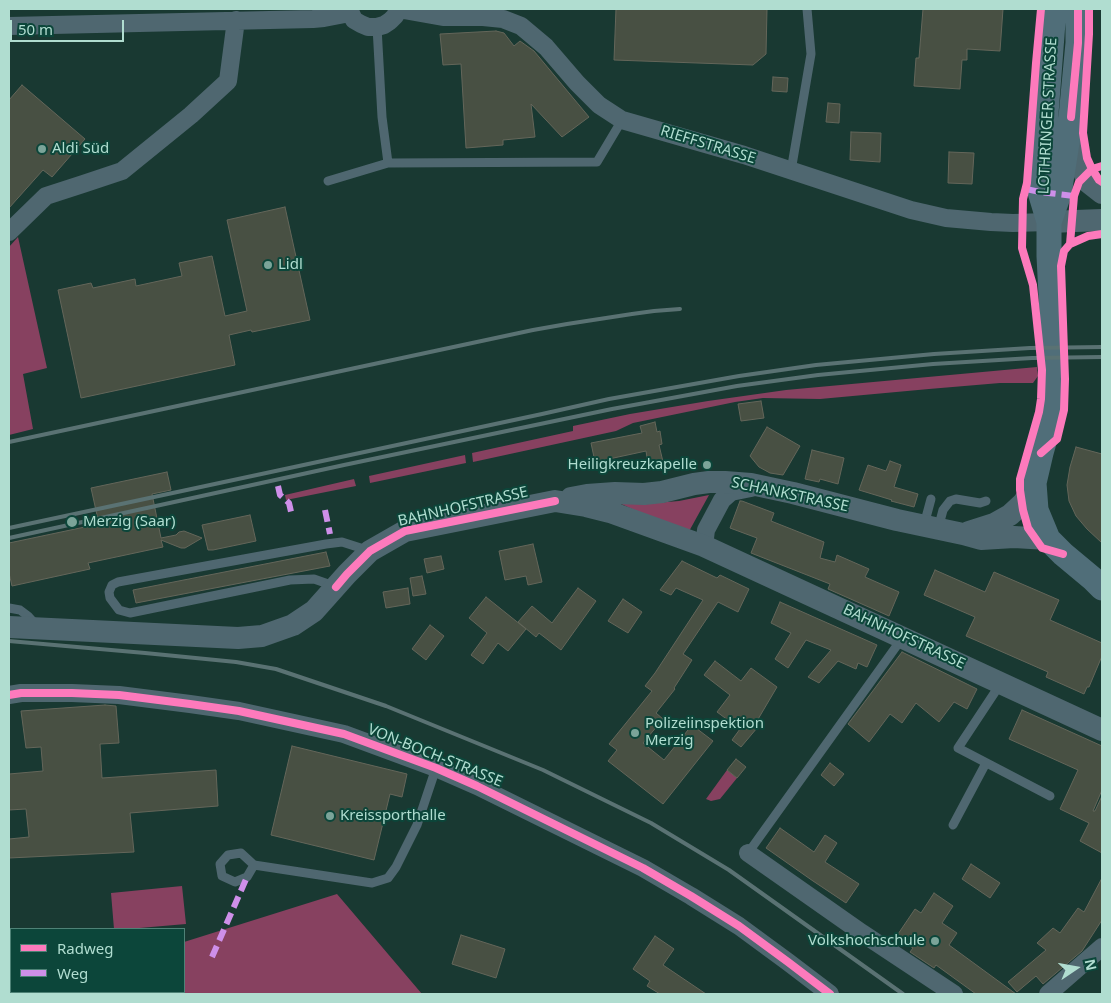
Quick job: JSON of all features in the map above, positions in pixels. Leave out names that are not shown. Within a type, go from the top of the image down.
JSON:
[{"type":"main road","name":"LOTHRINGER STRASSE","points":[[1054,9],[1040,192],[1049,222],[1055,372],[1054,398],[1034,488],[1036,510],[1048,539],[1062,554],[1099,580]]},
{"type":"main road","name":"LOTHRINGER STRASSE","points":[[1049,222],[1059,194],[1071,117],[1078,43],[1078,9]]},
{"type":"street","name":"RIEFFSTRASSE","points":[[398,9],[443,17],[483,17],[503,20],[521,26],[546,47],[577,83],[599,104],[622,120],[744,155],[911,210],[946,218],[1013,223],[1049,222]]},
{"type":"street","points":[[9,26],[324,18],[349,11],[354,20],[368,27],[376,27],[384,26],[390,22],[398,9]]},
{"type":"street","points":[[9,232],[46,196],[122,171],[191,115],[228,81],[236,20]]},
{"type":"street","points":[[1071,117],[1078,158],[1088,182],[1102,193]]},
{"type":"street","points":[[1049,222],[1102,220]]},
{"type":"street","name":"SCHANKSTRASSE","points":[[555,501],[587,495],[662,492],[709,482],[751,484],[981,539],[1014,537],[1048,539]]},
{"type":"street","points":[[704,546],[706,530],[722,500],[731,492],[750,488],[774,489]]},
{"type":"street","name":"SCHANKSTRASSE","points":[[963,534],[985,528],[1010,515],[1023,503],[1034,488]]},
{"type":"street","name":"BAHNHOFSTRASSE","points":[[9,627],[238,638],[262,636],[293,625],[314,611],[346,574],[370,551],[405,531],[555,501],[610,512],[704,546],[1102,730]]},
{"type":"street","name":"VON-BOCH-STRASSE","points":[[9,695],[21,693],[72,693],[119,696],[239,711],[344,734],[436,768],[477,786],[643,868],[739,926],[830,994]]},
{"type":"street","points":[[748,852],[854,927],[954,994]]},
{"type":"street","points":[[1048,994],[1102,948]]},
{"type":"lane","points":[[791,171],[811,54],[807,9]]},
{"type":"lane","points":[[376,27],[382,117],[388,163]]},
{"type":"lane","points":[[328,181],[388,163],[597,162],[622,120]]},
{"type":"lane","points":[[931,499],[931,528]]},
{"type":"lane","points":[[931,528],[950,501],[956,499],[980,503],[986,501]]},
{"type":"lane","points":[[336,587],[314,579],[290,580],[130,612],[119,610],[110,598],[109,592],[112,585],[121,581],[326,544],[342,542],[370,551]]},
{"type":"lane","points":[[9,608],[20,610],[40,629]]},
{"type":"lane","points":[[748,852],[903,637]]},
{"type":"lane","points":[[1001,683],[958,748],[1050,796]]},
{"type":"lane","points":[[953,825],[986,763]]},
{"type":"lane","points":[[254,866],[372,883],[388,878],[396,867],[417,825],[436,768]]},
{"type":"shaded area","points":[[18,237],[47,368],[23,374],[33,429],[9,435],[9,247]]},
{"type":"shaded area","points":[[1037,367],[1038,376],[1033,383],[1000,383],[820,399],[763,398],[735,402],[633,423],[616,431],[473,462],[472,453],[573,431],[573,426],[630,414],[786,390]]},
{"type":"shaded area","points":[[465,455],[466,463],[370,483],[369,476]]},
{"type":"shaded area","points":[[354,479],[356,486],[286,500],[285,495]]},
{"type":"shaded area","points":[[709,495],[687,535],[615,501],[655,503],[679,501]]},
{"type":"shaded area","points":[[727,770],[737,778],[720,799],[711,801],[706,799]]},
{"type":"shaded area","points":[[182,886],[186,924],[114,928],[111,893]]},
{"type":"shaded area","points":[[337,894],[422,994],[9,994],[9,958],[10,993],[185,993],[185,942]]},
{"type":"building","points":[[616,9],[767,9],[766,54],[753,65],[614,60]]},
{"type":"building","points":[[923,9],[1003,9],[1000,51],[967,49],[967,60],[962,60],[960,89],[914,86],[916,58],[919,58]]},
{"type":"building","points":[[496,31],[504,33],[514,46],[520,41],[534,51],[589,117],[562,137],[531,104],[535,137],[503,140],[503,145],[466,148],[461,64],[443,65],[440,34]]},
{"type":"building","points":[[773,77],[788,78],[787,92],[772,91]]},
{"type":"building","name":"Aldi Süd","points":[[22,85],[85,139],[52,177],[43,170],[9,208],[9,100]]},
{"type":"building","points":[[828,103],[840,104],[839,123],[826,122]]},
{"type":"building","points":[[851,132],[881,133],[880,162],[850,160]]},
{"type":"building","points":[[949,152],[974,153],[972,184],[948,183]]},
{"type":"building","points":[[285,207],[310,320],[229,335],[235,365],[81,398],[58,290],[91,283],[93,288],[135,279],[136,286],[182,276],[179,263],[212,256],[225,316],[247,311],[227,220]]},
{"type":"building","points":[[761,401],[764,418],[741,421],[738,404]]},
{"type":"building","points":[[655,422],[657,432],[660,431],[662,444],[659,445],[664,466],[649,470],[646,451],[595,462],[591,443],[642,433],[640,426]]},
{"type":"building","points":[[767,427],[800,446],[783,475],[770,473],[759,467],[750,456]]},
{"type":"building","points":[[1076,447],[1102,454],[1102,543],[1076,516],[1069,501],[1067,485]]},
{"type":"building","points":[[812,450],[844,458],[838,484],[820,479],[819,482],[805,479]]},
{"type":"building","points":[[890,461],[901,465],[894,487],[918,494],[914,507],[859,490],[868,465],[886,471]]},
{"type":"building","points":[[167,472],[171,490],[152,494],[161,538],[184,531],[202,538],[185,548],[161,540],[163,547],[88,563],[90,569],[12,586],[9,573],[9,543],[99,524],[91,488]]},
{"type":"building","points":[[740,501],[774,513],[771,521],[824,542],[820,558],[835,562],[837,555],[869,569],[865,577],[899,592],[889,616],[828,589],[830,584],[751,553],[757,538],[730,528]]},
{"type":"building","points":[[250,515],[256,541],[208,550],[202,525]]},
{"type":"building","points":[[533,544],[542,582],[528,585],[526,576],[505,580],[499,551]]},
{"type":"building","points":[[326,552],[330,566],[136,603],[133,590]]},
{"type":"building","points":[[441,556],[444,569],[427,573],[424,559]]},
{"type":"building","points":[[682,561],[717,578],[720,575],[749,589],[738,612],[718,602],[683,654],[692,660],[675,689],[656,713],[663,719],[643,743],[664,760],[692,725],[713,741],[663,804],[608,761],[617,750],[609,744],[652,691],[645,686],[703,600],[676,588],[671,595],[660,590]]},
{"type":"building","points":[[935,570],[985,592],[994,572],[1059,600],[1050,620],[1102,643],[1102,656],[1089,687],[1087,687],[1084,694],[1046,677],[1048,672],[966,636],[975,617],[924,595]]},
{"type":"building","points":[[422,576],[426,594],[413,596],[410,578]]},
{"type":"building","points":[[408,588],[410,604],[386,608],[383,592]]},
{"type":"building","points":[[578,588],[596,601],[561,650],[539,633],[536,637],[518,622],[532,606],[552,623]]},
{"type":"building","points":[[486,597],[526,629],[508,651],[498,643],[483,664],[471,655],[487,633],[469,618]]},
{"type":"building","points":[[623,599],[642,612],[628,633],[608,621]]},
{"type":"building","points":[[780,602],[877,645],[867,667],[858,663],[856,669],[838,661],[819,683],[808,677],[831,650],[806,640],[788,668],[775,659],[791,633],[771,623]]},
{"type":"building","points":[[430,625],[444,636],[426,660],[412,649]]},
{"type":"building","points":[[902,652],[977,689],[967,709],[954,702],[939,722],[916,703],[902,723],[890,714],[869,742],[848,724]]},
{"type":"building","points":[[715,661],[741,681],[751,668],[777,687],[754,726],[757,728],[741,747],[732,740],[740,729],[717,712],[730,695],[704,675]]},
{"type":"building","points":[[105,705],[116,706],[119,743],[100,744],[102,778],[216,770],[218,806],[130,813],[134,852],[9,858],[9,839],[29,837],[26,809],[9,810],[9,774],[43,771],[41,747],[26,748],[21,711]]},
{"type":"building","points":[[1022,710],[1102,746],[1102,790],[1093,811],[1095,811],[1102,796],[1102,853],[1080,841],[1089,823],[1060,809],[1078,770],[1009,739]]},
{"type":"building","name":"Kreissporthalle","points":[[292,746],[407,774],[402,797],[390,794],[374,860],[271,835]]},
{"type":"building","points":[[736,759],[746,767],[737,778],[727,770]]},
{"type":"building","points":[[830,763],[844,774],[834,786],[821,775]]},
{"type":"building","points":[[780,828],[814,852],[825,835],[837,843],[825,862],[859,884],[846,903],[766,848]]},
{"type":"building","points":[[971,864],[1000,883],[990,898],[962,879]]},
{"type":"building","points":[[1102,878],[1102,920],[1082,951],[1043,984],[1036,976],[1017,992],[1008,982],[1046,950],[1037,943],[1053,928],[1060,933],[1078,908],[1084,912]]},
{"type":"building","points":[[934,893],[953,906],[942,923],[957,933],[949,945],[1016,994],[976,994],[936,965],[934,968],[910,952],[913,948],[896,937],[915,909],[921,913]]},
{"type":"building","points":[[461,935],[505,949],[496,978],[452,964]]},
{"type":"building","points":[[655,936],[674,949],[663,965],[706,994],[660,994],[647,986],[650,981],[633,969]]},
{"type":"railway","points":[[9,442],[533,330],[632,314],[680,309]]},
{"type":"railway","points":[[9,528],[609,399],[739,376],[816,365],[934,354],[1030,348],[1102,347]]},
{"type":"railway","points":[[9,538],[612,409],[737,386],[818,375],[933,364],[1032,358],[1102,357]]},
{"type":"railway","points":[[9,641],[236,662],[276,669],[386,706],[543,770],[651,823],[729,870],[903,994]]},
{"type":"marked path","points":[[1026,189],[1074,196]]},
{"type":"marked path","points":[[278,486],[280,495],[289,503],[292,516]]},
{"type":"marked path","points":[[325,510],[330,534]]},
{"type":"marked path","points":[[212,957],[247,877]]},
{"type":"cycle path","points":[[1041,9],[1027,183],[1023,199],[1022,248],[1033,285],[1042,370],[1041,399],[1020,479],[1020,490],[1028,528],[1042,548],[1063,554]]},
{"type":"cycle path","points":[[1071,117],[1078,43],[1078,9]]},
{"type":"cycle path","points":[[1089,9],[1083,133],[1087,158],[1092,169],[1102,182]]},
{"type":"cycle path","points":[[1070,244],[1074,196],[1079,182],[1092,169],[1102,166]]},
{"type":"cycle path","points":[[1041,453],[1057,439],[1064,410],[1065,379],[1061,266],[1064,251],[1070,244],[1088,236],[1102,234]]},
{"type":"cycle path","points":[[336,587],[370,551],[405,531],[555,501]]},
{"type":"cycle path","points":[[9,695],[21,693],[119,695],[239,711],[344,734],[436,768],[477,786],[643,868],[739,926],[830,994]]},
{"type":"place","name":"Aldi Süd","points":[[42,149]]},
{"type":"place","name":"Lidl","points":[[268,265]]},
{"type":"place","name":"Heiligkreuzkapelle","points":[[707,465]]},
{"type":"place","name":"Merzig (Saar)","points":[[72,522]]},
{"type":"place","name":"Polizeiinspektion Merzig","points":[[635,733]]},
{"type":"place","name":"Kreissporthalle","points":[[330,816]]},
{"type":"place","name":"Volkshochschule","points":[[935,941]]}]
